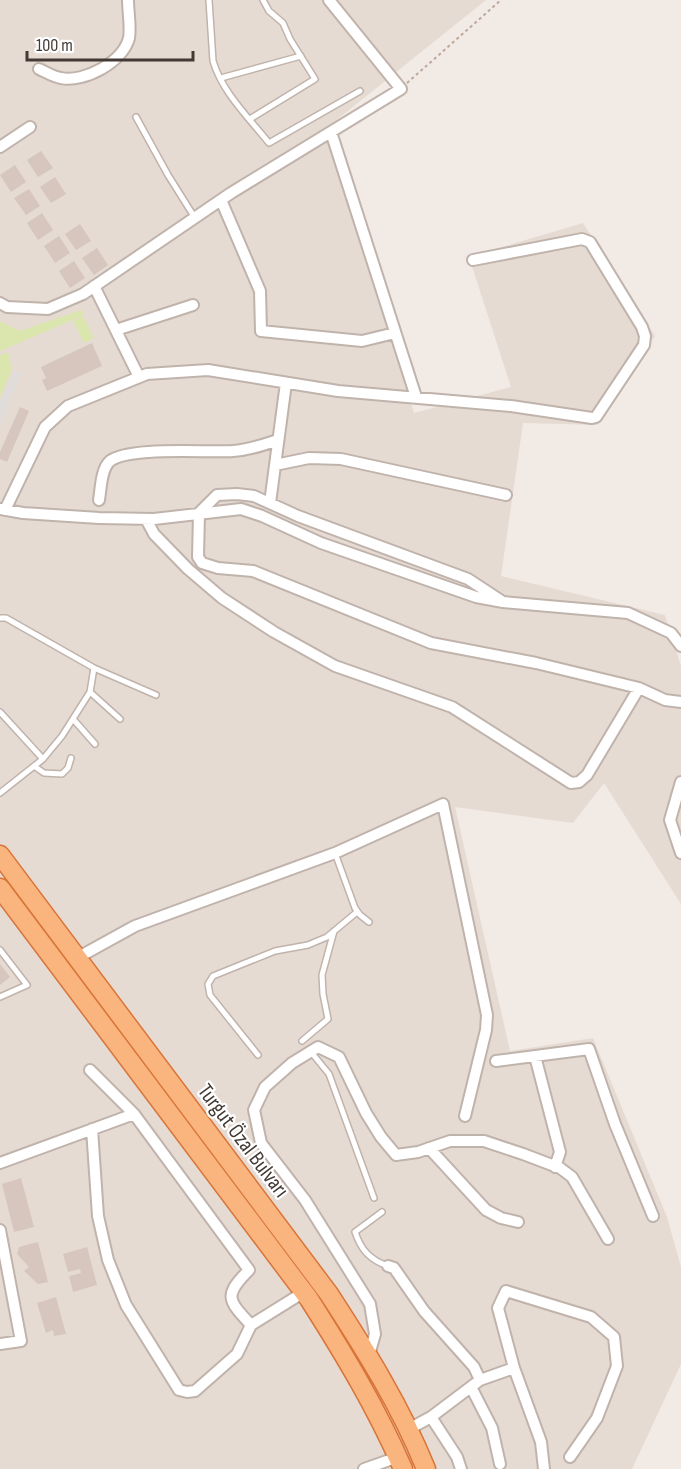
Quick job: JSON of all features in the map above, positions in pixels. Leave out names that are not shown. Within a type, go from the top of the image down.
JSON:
[{"type":"highway","name":"Turgut Özal Bulvarı","points":[[0,855],[329,1294],[369,1355],[410,1429],[426,1469]]},
{"type":"highway","name":"Turgut Özal Bulvarı","points":[[0,888],[304,1292],[351,1365],[400,1463]]},
{"type":"street","points":[[39,69],[59,78],[80,78],[101,68],[121,54],[129,37],[128,0]]},
{"type":"street","points":[[0,303],[7,307],[48,309],[83,294],[221,200],[401,89],[329,0]]},
{"type":"street","points":[[0,147],[30,127]]},
{"type":"street","points":[[331,132],[416,398]]},
{"type":"street","points":[[221,200],[260,291],[261,331],[362,341],[395,333]]},
{"type":"street","points":[[473,260],[586,240],[590,242],[642,327],[645,336],[644,345],[597,416],[592,418],[534,409],[338,391],[208,370],[147,374],[68,406],[45,427],[3,509],[23,513],[146,519],[241,509],[321,543],[476,597],[503,602],[628,613],[671,633],[681,646]]},
{"type":"street","points":[[94,286],[139,377]]},
{"type":"street","points":[[116,330],[193,305]]},
{"type":"street","points":[[270,503],[286,382]]},
{"type":"street","points":[[99,500],[105,468],[117,457],[161,451],[243,450],[278,440]]},
{"type":"street","points":[[275,465],[309,458],[341,459],[506,495]]},
{"type":"street","points":[[503,602],[468,579],[298,516],[254,496],[217,495],[199,513],[198,557],[202,563],[218,568],[253,571],[431,643],[536,663],[639,688],[665,700],[681,702]]},
{"type":"street","points":[[146,519],[154,534],[188,569],[222,598],[274,632],[336,666],[452,707],[571,783],[579,782],[587,775],[639,688]]},
{"type":"street","points":[[681,782],[670,820],[681,853]]},
{"type":"street","points":[[78,958],[135,926],[336,853],[443,804],[488,1015],[465,1116]]},
{"type":"street","points":[[369,1355],[375,1334],[370,1304],[305,1200],[261,1143],[254,1110],[265,1087],[292,1063],[318,1047],[339,1057],[366,1113],[396,1155],[418,1152],[450,1141],[484,1141],[555,1167],[572,1177],[608,1239]]},
{"type":"street","points":[[496,1061],[589,1048],[615,1124],[653,1216]]},
{"type":"street","points":[[535,1056],[560,1152],[555,1167]]},
{"type":"street","points":[[90,1070],[134,1114],[249,1270],[235,1284],[232,1296],[234,1305],[251,1325]]},
{"type":"street","points":[[0,1163],[134,1114]]},
{"type":"street","points":[[92,1129],[98,1216],[108,1260],[126,1305],[176,1387],[183,1392],[195,1391],[237,1354],[251,1325],[304,1292]]},
{"type":"street","points":[[429,1148],[486,1210],[501,1218],[518,1222]]},
{"type":"street","points":[[0,1230],[21,1341],[0,1344]]},
{"type":"street","points":[[388,1266],[394,1268],[424,1311],[474,1367],[480,1380]]},
{"type":"street","points":[[544,1469],[541,1442],[514,1368],[498,1308],[506,1291],[591,1317],[614,1337],[617,1366],[597,1418],[570,1457]]},
{"type":"street","points":[[410,1429],[431,1417],[480,1380],[514,1368]]},
{"type":"street","points":[[471,1388],[492,1428],[500,1464]]},
{"type":"street","points":[[431,1417],[457,1457],[461,1469]]},
{"type":"street","points":[[364,1469],[400,1463]]},
{"type":"lane","points":[[209,0],[213,61],[221,78],[269,143],[360,91]]},
{"type":"lane","points":[[250,119],[315,79],[283,23],[269,11],[263,0]]},
{"type":"lane","points":[[221,78],[301,56]]},
{"type":"lane","points":[[136,117],[195,218]]},
{"type":"lane","points":[[0,618],[6,618],[94,668],[156,694]]},
{"type":"lane","points":[[0,793],[43,759],[62,736],[90,692],[94,668]]},
{"type":"lane","points":[[90,692],[120,719]]},
{"type":"lane","points":[[0,712],[43,759]]},
{"type":"lane","points":[[73,719],[95,744]]},
{"type":"lane","points":[[34,766],[44,773],[58,774],[67,770],[71,758]]},
{"type":"lane","points":[[336,853],[357,912],[369,922]]},
{"type":"lane","points":[[258,1055],[210,995],[208,984],[213,976],[275,951],[308,945],[327,937],[357,912]]},
{"type":"lane","points":[[303,1041],[328,1019],[322,975],[334,931]]},
{"type":"lane","points":[[0,950],[27,985],[0,997]]},
{"type":"lane","points":[[310,1052],[330,1074],[374,1198]]},
{"type":"lane","points":[[382,1212],[356,1232],[366,1254],[388,1266]]},
{"type":"path","points":[[401,89],[501,0]]},
{"type":"shaded area","points":[[0,0],[486,0],[324,130],[414,413],[511,387],[469,257],[583,223],[655,336],[597,425],[523,423],[501,576],[665,615],[681,666],[681,904],[604,783],[573,823],[455,807],[510,1051],[593,1038],[667,1217],[681,1267],[681,1364],[632,1469],[0,1469]]},
{"type":"shaded area","points":[[14,370],[22,373],[0,425],[0,402]]},
{"type":"green space","points":[[81,310],[84,315],[0,351],[0,321],[20,331]]},
{"type":"green space","points":[[83,316],[94,338],[84,343],[73,321]]},
{"type":"green space","points":[[8,352],[12,369],[0,398],[0,355]]},
{"type":"building","points":[[41,151],[53,168],[38,177],[27,160]]},
{"type":"building","points":[[15,165],[26,182],[11,192],[0,175]]},
{"type":"building","points":[[55,177],[66,194],[51,203],[40,187]]},
{"type":"building","points":[[29,189],[40,206],[26,215],[14,198]]},
{"type":"building","points":[[42,213],[53,230],[38,240],[27,223]]},
{"type":"building","points":[[80,224],[91,241],[76,250],[65,234]]},
{"type":"building","points":[[59,236],[70,253],[55,263],[44,246]]},
{"type":"building","points":[[97,248],[108,265],[94,275],[82,258]]},
{"type":"building","points":[[74,261],[85,278],[70,288],[59,271]]},
{"type":"building","points":[[92,343],[102,366],[47,391],[42,380],[46,378],[41,367]]},
{"type":"building","points":[[20,407],[29,411],[7,462],[0,459],[0,452]]},
{"type":"building","points":[[0,964],[10,977],[0,985]]},
{"type":"building","points":[[21,1178],[34,1227],[14,1232],[2,1184]]},
{"type":"building","points":[[38,1242],[48,1282],[38,1284],[24,1271],[29,1267],[17,1254],[19,1247]]},
{"type":"building","points":[[87,1247],[97,1285],[73,1292],[69,1276],[81,1273],[80,1269],[68,1272],[63,1254]]},
{"type":"building","points":[[56,1297],[66,1334],[54,1336],[53,1330],[46,1333],[37,1303]]}]
